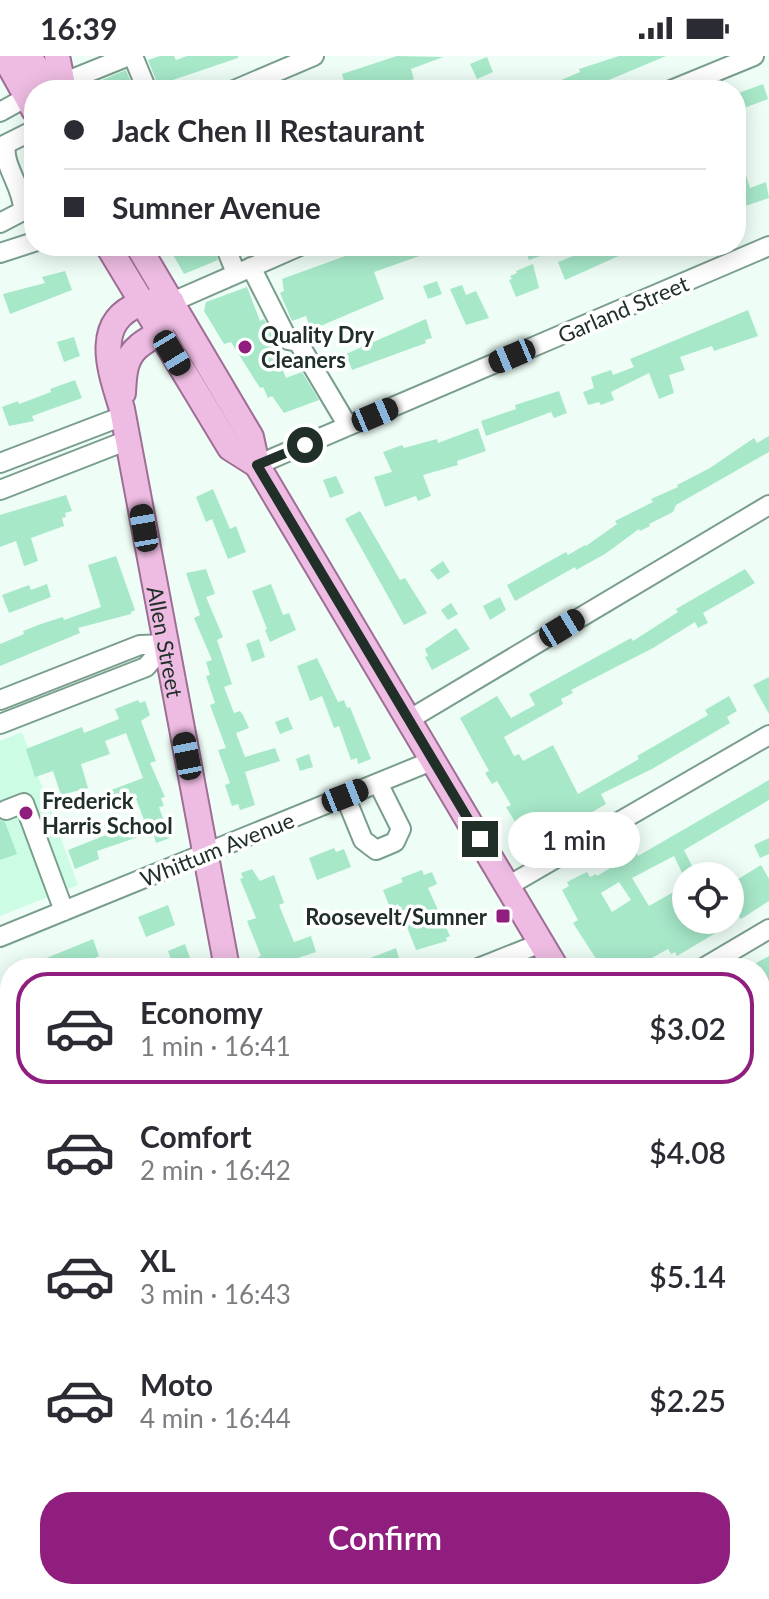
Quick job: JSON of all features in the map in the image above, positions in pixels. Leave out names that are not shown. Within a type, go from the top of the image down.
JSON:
[{"type":"main road","points":[[4,56],[42,80]]},
{"type":"main road","points":[[29,56],[50,80]]},
{"type":"main road","points":[[57,56],[58,80]]},
{"type":"main road","points":[[114,256],[230,448],[257,465]]},
{"type":"main road","points":[[144,256],[251,437],[257,465],[550,958]]},
{"type":"main road","points":[[142,302],[172,302]]},
{"type":"main road","name":"Allen Street","points":[[142,302],[118,319],[108,343],[112,375],[128,440],[225,958]]},
{"type":"main road","name":"Allen Street","points":[[122,412],[126,365],[136,348],[160,333],[172,302]]},
{"type":"street","points":[[82,80],[131,56],[142,80]]},
{"type":"street","points":[[258,80],[314,56]]},
{"type":"street","points":[[695,80],[754,56]]},
{"type":"street","points":[[0,112],[24,103]]},
{"type":"street","points":[[0,223],[19,216],[23,211],[24,200],[3,145],[24,135]]},
{"type":"street","points":[[0,253],[24,245]]},
{"type":"street","name":"Garland Street","points":[[746,256],[769,246]]},
{"type":"street","points":[[233,256],[288,340],[298,342],[348,426]]},
{"type":"street","points":[[172,302],[277,256]]},
{"type":"street","name":"Garland Street","points":[[257,465],[746,256]]},
{"type":"street","points":[[0,463],[122,412]]},
{"type":"street","points":[[0,490],[128,440]]},
{"type":"street","points":[[410,719],[769,505]]},
{"type":"street","points":[[0,700],[140,645],[166,644]]},
{"type":"street","points":[[0,724],[146,667],[166,644]]},
{"type":"street","points":[[508,886],[769,735]]},
{"type":"street","name":"Whittum Avenue","points":[[0,937],[434,760]]},
{"type":"street","points":[[345,796],[363,840],[376,850],[395,842],[401,829],[378,783]]},
{"type":"street","points":[[6,810],[24,803],[64,911]]},
{"type":"street","points":[[720,958],[769,929]]},
{"type":"street","points":[[503,958],[541,943]]},
{"type":"shaded area","name":"Frederick Harris School","points":[[22,732],[78,885],[0,916],[0,741]]},
{"type":"building","points":[[160,56],[174,56],[176,60],[187,56],[238,56],[173,80],[156,80],[148,60]]},
{"type":"building","points":[[397,56],[443,57],[411,69],[414,79],[411,80],[344,80],[342,74]]},
{"type":"building","points":[[619,56],[666,56],[609,80],[561,80],[580,72],[579,69]]},
{"type":"building","points":[[487,57],[493,72],[477,79],[470,64]]},
{"type":"building","points":[[126,70],[130,80],[102,80]]},
{"type":"building","points":[[763,84],[768,99],[746,107],[746,90]]},
{"type":"building","points":[[746,175],[750,188],[766,182],[769,198],[746,206]]},
{"type":"building","points":[[174,256],[217,256],[218,260],[184,274]]},
{"type":"building","points":[[345,256],[419,256],[374,272],[384,299],[311,330],[306,316],[292,321],[280,293],[284,291],[282,279]]},
{"type":"building","points":[[573,256],[619,256],[565,280],[558,262]]},
{"type":"building","points":[[533,264],[539,288],[516,297],[510,276]]},
{"type":"building","points":[[65,271],[72,290],[10,314],[3,294],[45,283],[42,277]]},
{"type":"building","points":[[437,281],[442,294],[428,299],[423,286]]},
{"type":"building","points":[[462,285],[466,295],[476,291],[489,318],[466,325],[450,289]]},
{"type":"building","points":[[247,287],[260,321],[264,319],[273,337],[276,345],[273,346],[286,378],[302,372],[319,400],[284,413],[272,396],[268,398],[263,387],[260,388],[231,342],[224,344],[204,311],[206,302]]},
{"type":"building","points":[[748,310],[758,336],[714,351],[712,346],[680,357],[685,370],[669,375],[674,393],[659,399],[649,373],[611,392],[614,400],[601,405],[599,402],[588,405],[583,392],[594,388],[591,377],[611,370],[613,375],[634,367],[630,359]]},
{"type":"building","points":[[426,319],[432,338],[425,340],[426,343],[352,370],[346,354]]},
{"type":"building","points":[[74,337],[80,356],[64,362],[57,342]]},
{"type":"building","points":[[75,380],[82,398],[32,416],[34,421],[9,426],[2,407],[18,401],[19,404]]},
{"type":"building","points":[[559,391],[567,413],[554,418],[551,412],[486,436],[481,421],[516,409],[515,405]]},
{"type":"building","points":[[478,428],[486,451],[457,461],[458,465],[423,475],[431,496],[418,501],[416,496],[385,507],[374,477],[392,472],[383,452],[437,439],[438,443]]},
{"type":"building","points":[[769,436],[769,452],[676,505],[673,512],[639,529],[605,554],[515,601],[507,585],[566,552],[568,555],[586,546],[617,524],[615,521],[710,468],[754,438],[757,443]]},
{"type":"building","points":[[336,476],[344,493],[330,498],[323,480]]},
{"type":"building","points":[[213,489],[230,529],[236,526],[246,552],[228,559],[212,519],[206,522],[196,497]]},
{"type":"building","points":[[66,495],[72,511],[62,518],[64,526],[31,538],[38,561],[24,566],[16,541],[0,547],[0,515]]},
{"type":"building","points":[[360,511],[400,580],[405,578],[427,613],[404,625],[345,519]]},
{"type":"building","points":[[116,556],[135,610],[131,614],[78,628],[80,633],[0,666],[0,644],[41,624],[63,617],[64,620],[101,607],[88,565]]},
{"type":"building","points":[[443,561],[450,572],[438,580],[430,570]]},
{"type":"building","points":[[206,569],[215,594],[206,597],[223,637],[217,640],[232,684],[224,687],[234,713],[240,711],[249,728],[236,733],[245,757],[275,748],[280,761],[245,772],[255,805],[240,810],[238,804],[232,806],[225,785],[230,783],[218,750],[226,748],[210,705],[215,703],[206,676],[210,675],[206,662],[212,660],[194,618],[200,615],[186,573]]},
{"type":"building","points":[[745,569],[755,583],[703,613],[708,623],[698,628],[695,622],[653,648],[571,690],[573,693],[561,699],[563,704],[504,737],[514,756],[519,754],[523,761],[553,745],[578,794],[708,715],[705,710],[729,696],[737,711],[727,717],[730,723],[652,769],[601,794],[606,804],[535,845],[533,841],[528,844],[506,807],[511,805],[497,781],[492,784],[485,773],[489,771],[460,718],[497,696],[511,718],[535,705],[529,694],[631,638],[633,641],[678,612],[676,609]]},
{"type":"building","points":[[47,584],[51,597],[9,613],[2,595],[29,585],[31,590]]},
{"type":"building","points":[[271,584],[283,615],[289,613],[296,630],[270,642],[252,591]]},
{"type":"building","points":[[500,597],[506,610],[490,620],[483,606]]},
{"type":"building","points":[[451,603],[458,614],[448,620],[441,610]]},
{"type":"building","points":[[456,628],[470,649],[432,670],[425,657],[428,656],[425,649]]},
{"type":"building","points":[[259,639],[265,657],[252,662],[246,644]]},
{"type":"building","points":[[317,658],[338,702],[344,700],[347,708],[350,707],[371,759],[358,764],[357,758],[351,760],[339,726],[334,728],[322,696],[310,701],[297,666]]},
{"type":"building","points":[[769,677],[769,714],[753,685]]},
{"type":"building","points":[[138,700],[140,703],[145,701],[150,715],[141,721],[156,761],[150,763],[165,797],[161,798],[164,806],[159,807],[170,838],[156,843],[154,836],[149,838],[147,834],[97,851],[99,859],[75,869],[68,850],[144,820],[135,796],[110,805],[106,792],[143,778],[126,733],[105,741],[110,754],[81,764],[88,788],[61,795],[53,771],[35,777],[26,749],[82,727],[84,733],[119,719],[115,709]]},
{"type":"building","points":[[288,717],[293,729],[280,734],[275,722]]},
{"type":"building","points":[[309,754],[313,767],[300,771],[296,759]]},
{"type":"building","points":[[769,780],[769,800],[684,850],[690,862],[677,862],[674,856],[632,878],[649,906],[672,893],[672,934],[714,934],[677,956],[668,949],[652,958],[596,958],[573,923],[578,920],[562,890],[569,886],[567,882],[587,872],[590,877],[597,876],[617,864],[614,858],[634,847],[638,856]],"holes":[[[619,882],[631,900],[612,912],[601,893]]]},
{"type":"building","points":[[0,820],[5,822],[17,854],[0,860]]},
{"type":"building","points":[[769,838],[769,854],[760,858],[754,845]]},
{"type":"building","points":[[334,848],[336,852],[344,849],[351,867],[317,880],[309,858]]},
{"type":"building","points":[[761,865],[769,879],[769,901],[744,917],[744,875]]},
{"type":"building","points":[[252,869],[260,881],[274,875],[284,903],[279,905],[294,942],[311,936],[316,952],[298,958],[258,958],[261,956],[247,921],[256,918],[240,879],[243,878],[241,873]]},
{"type":"building","points":[[422,870],[424,875],[432,872],[437,884],[428,888],[450,936],[446,938],[447,941],[416,950],[398,904],[390,908],[383,890],[403,882],[401,878]]},
{"type":"building","points":[[168,905],[175,925],[146,937],[138,917]]},
{"type":"building","points":[[93,939],[99,956],[94,958],[46,958]]},
{"type":"building","points":[[185,944],[190,958],[170,958],[168,951]]},
{"type":"building","points":[[396,948],[399,958],[370,958]]},
{"type":"place","name":"Quality Dry Cleaners","points":[[245,347]]},
{"type":"place","name":"Frederick Harris School","points":[[26,813]]},
{"type":"place","name":"Roosevelt/Sumner","points":[[503,916]]},
{"type":"route","points":[[305,445],[257,465],[480,839]]}]
